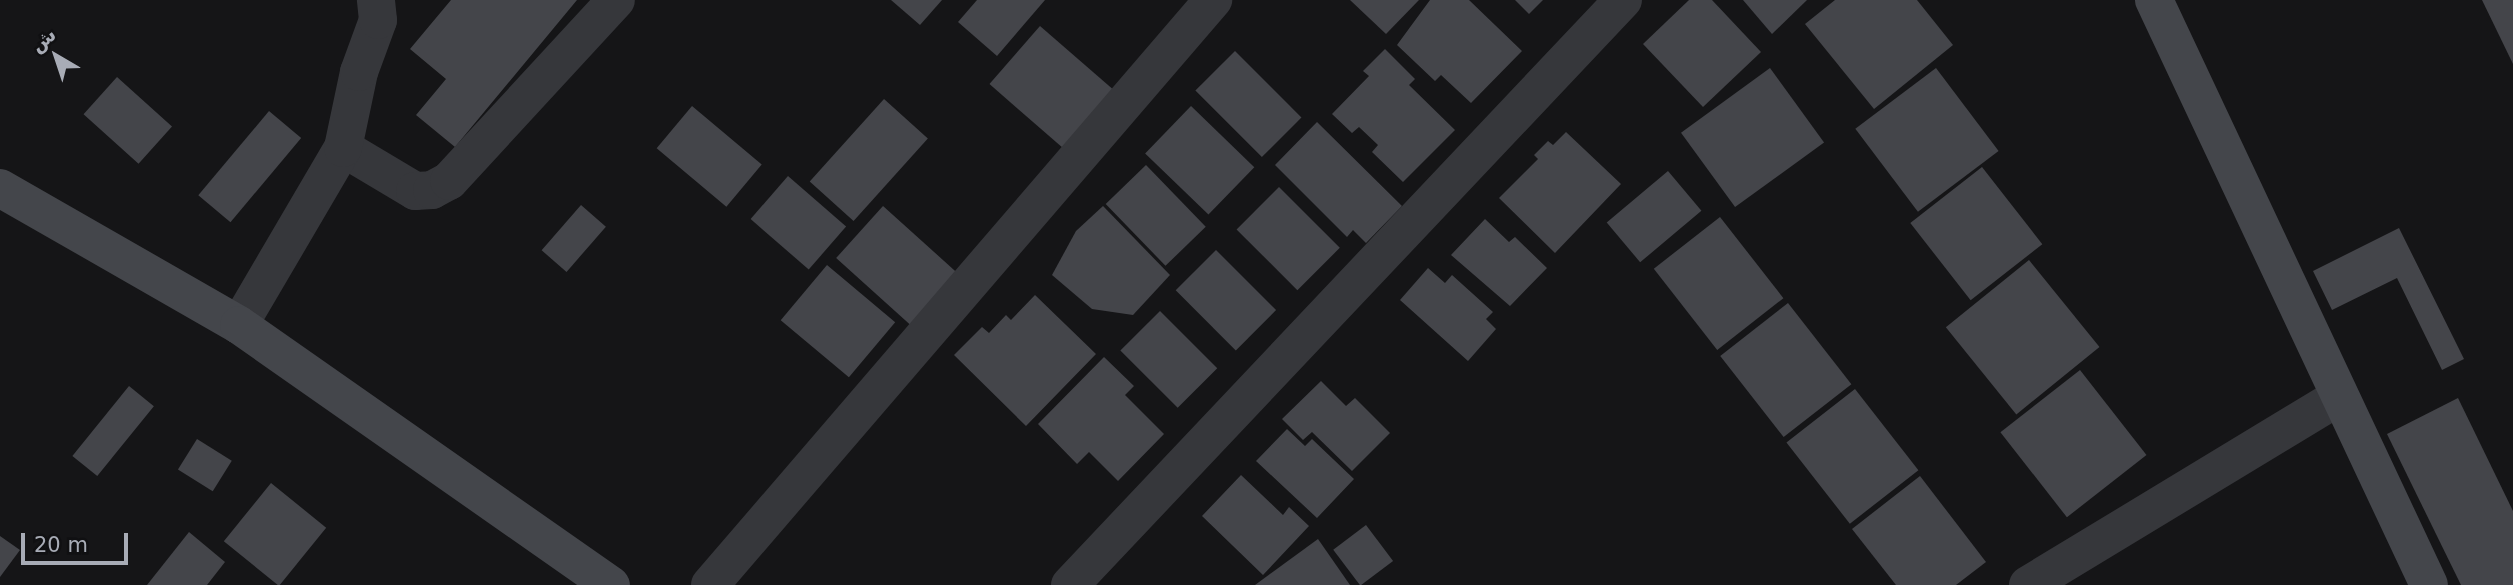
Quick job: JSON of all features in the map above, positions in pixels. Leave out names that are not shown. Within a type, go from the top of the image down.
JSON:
[{"type":"street","points":[[239,325],[343,148],[359,72],[378,20],[376,0]]},
{"type":"street","points":[[343,148],[415,191],[432,190],[449,181],[617,0]]},
{"type":"street","points":[[710,585],[1213,0]]},
{"type":"street","points":[[1070,585],[1623,0]]},
{"type":"street","points":[[2154,0],[2429,585]]},
{"type":"street","points":[[0,188],[239,325],[611,585]]},
{"type":"street","points":[[2028,585],[2339,397]]},
{"type":"building","points":[[451,0],[577,0],[455,147],[416,115],[446,79],[410,49]]},
{"type":"building","points":[[891,0],[942,0],[920,25]]},
{"type":"building","points":[[977,0],[1045,0],[997,56],[958,22]]},
{"type":"building","points":[[1350,0],[1419,0],[1386,34]]},
{"type":"building","points":[[1430,0],[1469,0],[1522,51],[1471,103],[1441,75],[1435,81],[1397,45]]},
{"type":"building","points":[[1515,0],[1543,0],[1529,14]]},
{"type":"building","points":[[1689,0],[1712,0],[1761,52],[1703,107],[1643,44]]},
{"type":"building","points":[[1743,0],[1807,0],[1772,34]]},
{"type":"building","points":[[1835,0],[1917,0],[1953,45],[1874,109],[1805,24]]},
{"type":"building","points":[[2482,0],[2513,0],[2513,64]]},
{"type":"building","points":[[1040,26],[1115,92],[1065,150],[989,84]]},
{"type":"building","points":[[1385,49],[1415,79],[1409,85],[1455,130],[1403,182],[1372,152],[1378,145],[1359,127],[1352,133],[1332,114],[1369,76],[1363,71]]},
{"type":"building","points":[[1235,51],[1301,117],[1262,157],[1195,91]]},
{"type":"building","points":[[1770,68],[1824,142],[1735,207],[1681,133]]},
{"type":"building","points":[[1936,68],[1999,151],[1918,212],[1855,129]]},
{"type":"building","points":[[117,77],[172,127],[139,164],[84,114]]},
{"type":"building","points":[[884,99],[928,138],[854,221],[810,181]]},
{"type":"building","points":[[692,106],[762,164],[726,207],[657,148]]},
{"type":"building","points":[[1191,106],[1254,167],[1208,215],[1145,153]]},
{"type":"building","points":[[269,111],[301,138],[230,222],[198,195]]},
{"type":"building","points":[[1317,122],[1402,206],[1366,243],[1353,230],[1347,237],[1275,165]]},
{"type":"building","points":[[1566,132],[1621,184],[1555,253],[1499,198],[1538,159],[1534,155],[1548,141],[1553,145]]},
{"type":"building","points":[[1146,165],[1206,227],[1165,266],[1106,204]]},
{"type":"building","points":[[1982,167],[2042,244],[1971,300],[1910,223]]},
{"type":"building","points":[[1668,171],[1701,211],[1640,262],[1607,222]]},
{"type":"building","points":[[788,176],[846,227],[809,270],[751,219]]},
{"type":"building","points":[[1279,187],[1340,248],[1297,290],[1237,229]]},
{"type":"building","points":[[581,205],[606,227],[567,272],[542,250]]},
{"type":"building","points":[[883,206],[960,275],[913,327],[836,258]]},
{"type":"building","points":[[1103,206],[1170,275],[1133,315],[1092,309],[1052,275],[1076,231]]},
{"type":"building","points":[[1720,217],[1783,298],[1717,350],[1654,269]]},
{"type":"building","points":[[1485,219],[1509,242],[1515,237],[1547,268],[1510,306],[1451,255]]},
{"type":"building","points":[[2399,228],[2464,359],[2442,370],[2397,278],[2332,310],[2313,271]]},
{"type":"building","points":[[1216,250],[1276,310],[1236,350],[1176,290]]},
{"type":"building","points":[[2029,260],[2099,347],[2016,414],[1946,327]]},
{"type":"building","points":[[827,265],[895,322],[849,377],[781,320]]},
{"type":"building","points":[[1428,268],[1445,283],[1452,275],[1493,312],[1486,319],[1496,329],[1468,361],[1400,300]]},
{"type":"building","points":[[1035,295],[1096,354],[1026,426],[954,355],[982,327],[989,333],[1006,315],[1011,320]]},
{"type":"building","points":[[1788,303],[1851,384],[1784,437],[1720,356]]},
{"type":"building","points":[[1160,311],[1217,368],[1178,408],[1120,351]]},
{"type":"building","points":[[1104,357],[1134,386],[1125,395],[1164,434],[1118,481],[1089,452],[1077,464],[1038,424]]},
{"type":"building","points":[[2080,370],[2146,455],[2067,517],[2000,432]]},
{"type":"building","points":[[1321,381],[1346,406],[1355,398],[1390,433],[1352,471],[1312,432],[1303,440],[1282,419]]},
{"type":"building","points":[[129,386],[154,406],[97,476],[72,456]]},
{"type":"building","points":[[1855,389],[1918,470],[1850,524],[1786,443]]},
{"type":"building","points":[[2458,398],[2513,511],[2513,585],[2461,585],[2387,434]]},
{"type":"building","points":[[1287,429],[1305,446],[1312,439],[1354,479],[1317,518],[1256,461]]},
{"type":"building","points":[[197,439],[232,461],[213,491],[178,470]]},
{"type":"building","points":[[1241,475],[1283,515],[1289,507],[1309,526],[1263,575],[1202,516]]},
{"type":"building","points":[[1920,476],[1986,562],[1956,585],[1896,585],[1852,529]]},
{"type":"building","points":[[271,483],[326,528],[280,585],[224,541]]},
{"type":"building","points":[[1366,525],[1393,561],[1360,585],[1333,550]]},
{"type":"building","points":[[189,532],[225,562],[207,585],[147,585]]},
{"type":"building","points":[[0,536],[20,550],[0,577]]},
{"type":"building","points":[[1318,539],[1350,585],[1255,585]]}]
